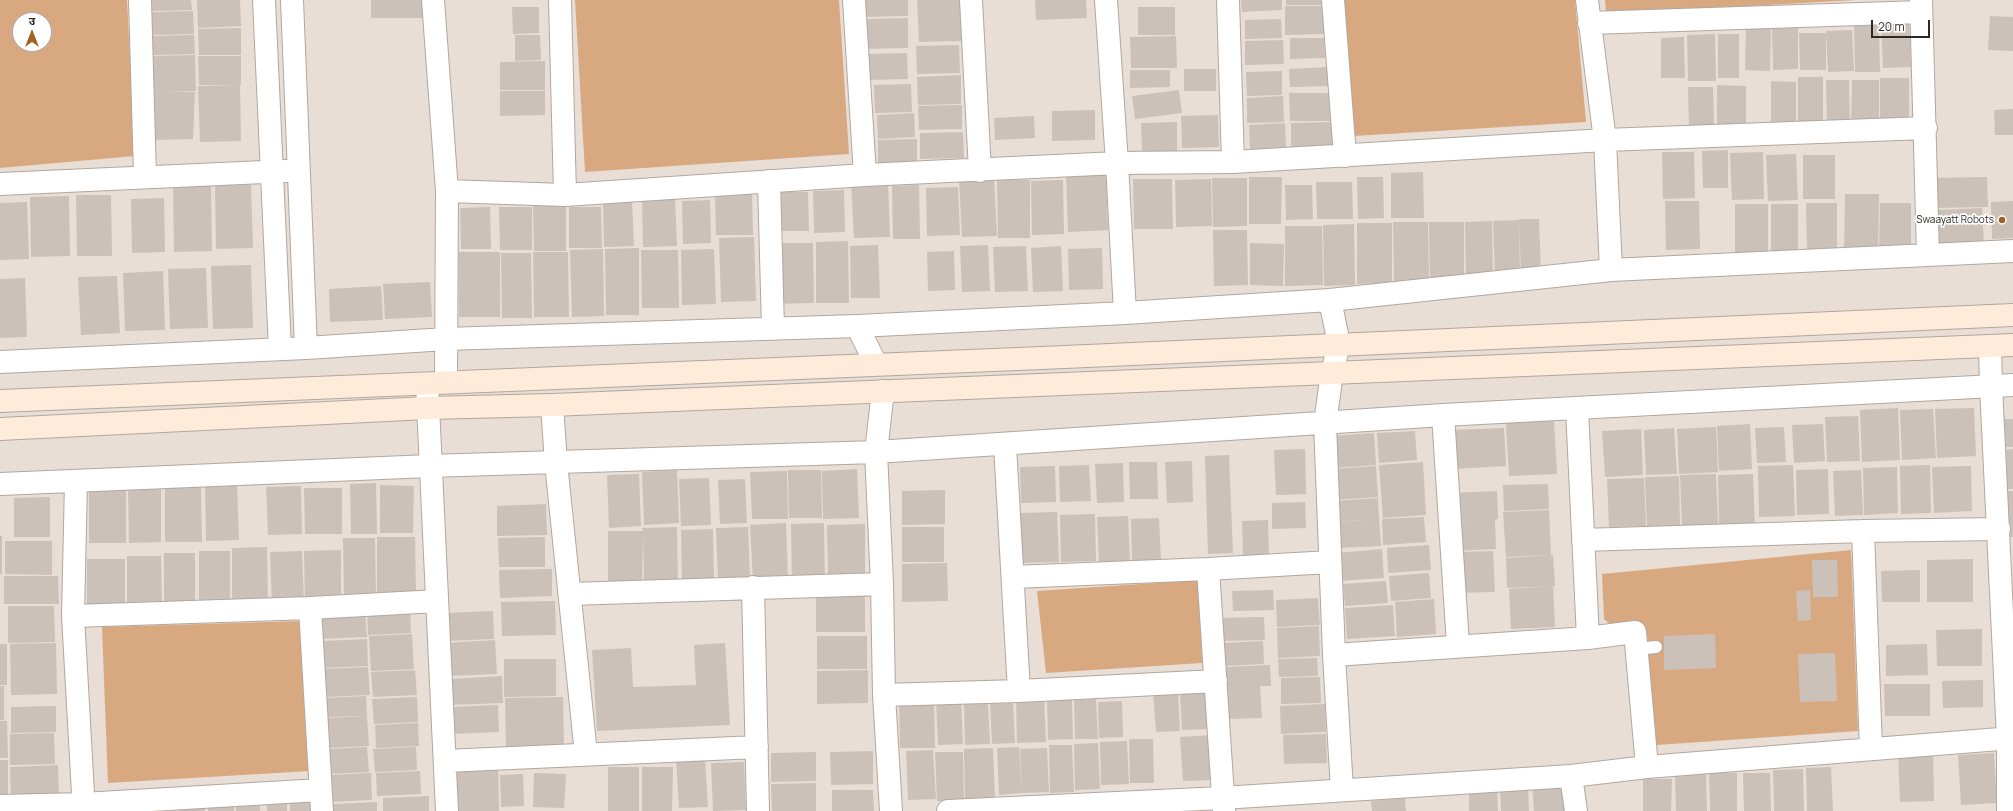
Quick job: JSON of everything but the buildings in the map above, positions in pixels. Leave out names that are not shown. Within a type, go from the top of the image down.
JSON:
[{"type":"main road","points":[[0,401],[2013,315]]},
{"type":"main road","points":[[0,429],[428,408],[552,405],[2013,345]]},
{"type":"main road","points":[[876,364],[883,391]]},
{"type":"street","points":[[140,0],[145,176]]},
{"type":"street","points":[[264,0],[280,349]]},
{"type":"street","points":[[292,0],[306,348]]},
{"type":"street","points":[[433,0],[447,191],[446,339],[437,383],[428,408],[447,811]]},
{"type":"street","points":[[560,0],[565,195]]},
{"type":"street","points":[[854,0],[865,175]]},
{"type":"street","points":[[971,0],[980,171]]},
{"type":"street","points":[[1106,0],[1125,313]]},
{"type":"street","points":[[1228,0],[1233,162]]},
{"type":"street","points":[[1333,0],[1345,156]]},
{"type":"street","points":[[1587,0],[1605,140],[1611,270]]},
{"type":"street","points":[[1589,24],[1921,6],[1926,128],[1928,255]]},
{"type":"street","points":[[447,191],[565,195],[865,175],[980,171],[1117,163],[1233,162],[1605,140],[1926,128]]},
{"type":"street","points":[[0,184],[145,176],[272,171],[299,172]]},
{"type":"street","points":[[769,181],[773,328]]},
{"type":"street","points":[[0,362],[306,348],[446,339],[857,326],[1125,313],[1330,300],[1611,270],[2013,252]]},
{"type":"street","points":[[1330,300],[1339,344],[1332,373],[1325,422],[1334,655],[1342,790]]},
{"type":"street","points":[[857,326],[876,364]]},
{"type":"street","points":[[1990,346],[2010,738],[2008,811]]},
{"type":"street","points":[[0,484],[430,466],[876,452],[1005,445],[1442,415],[1577,410],[2013,385]]},
{"type":"street","points":[[883,391],[876,452],[882,584],[884,695],[890,811]]},
{"type":"street","points":[[552,405],[556,463],[586,754]]},
{"type":"street","points":[[1577,410],[1588,638]]},
{"type":"street","points":[[1442,415],[1458,645]]},
{"type":"street","points":[[1005,445],[1018,691]]},
{"type":"street","points":[[76,482],[73,616],[84,807]]},
{"type":"street","points":[[1583,540],[1863,531],[1999,529]]},
{"type":"street","points":[[1863,531],[1871,749]]},
{"type":"street","points":[[1013,577],[1208,569],[1330,562]]},
{"type":"street","points":[[1208,569],[1223,805]]},
{"type":"street","points":[[570,594],[882,584]]},
{"type":"street","points":[[753,587],[758,811]]},
{"type":"street","points":[[73,616],[310,608],[436,601]]},
{"type":"street","points":[[0,806],[84,807],[321,801],[310,608]]},
{"type":"street","points":[[1334,655],[1458,645],[1588,638],[1635,632],[1646,648],[1647,767]]},
{"type":"street","points":[[884,695],[1018,691],[1216,681]]},
{"type":"street","points":[[948,811],[1223,805],[1342,790],[1571,776],[1647,767],[2010,738]]},
{"type":"street","points":[[445,761],[757,747]]},
{"type":"street","points":[[1571,776],[1576,811]]},
{"type":"shaded area","points":[[0,0],[127,0],[135,156],[0,168]]},
{"type":"shaded area","points":[[575,0],[839,0],[849,154],[585,172]]},
{"type":"shaded area","points":[[1342,0],[1575,0],[1586,122],[1354,136]]},
{"type":"shaded area","points":[[1605,0],[1856,0],[1606,14]]},
{"type":"shaded area","points":[[1851,550],[1858,731],[1643,746],[1631,644],[1604,619],[1602,574]]},
{"type":"shaded area","points":[[1200,580],[1202,663],[1046,673],[1037,591]]},
{"type":"shaded area","points":[[302,621],[310,771],[108,783],[102,627]]},
{"type":"place","name":"Swaayatt Robots","points":[[2002,220]]}]
